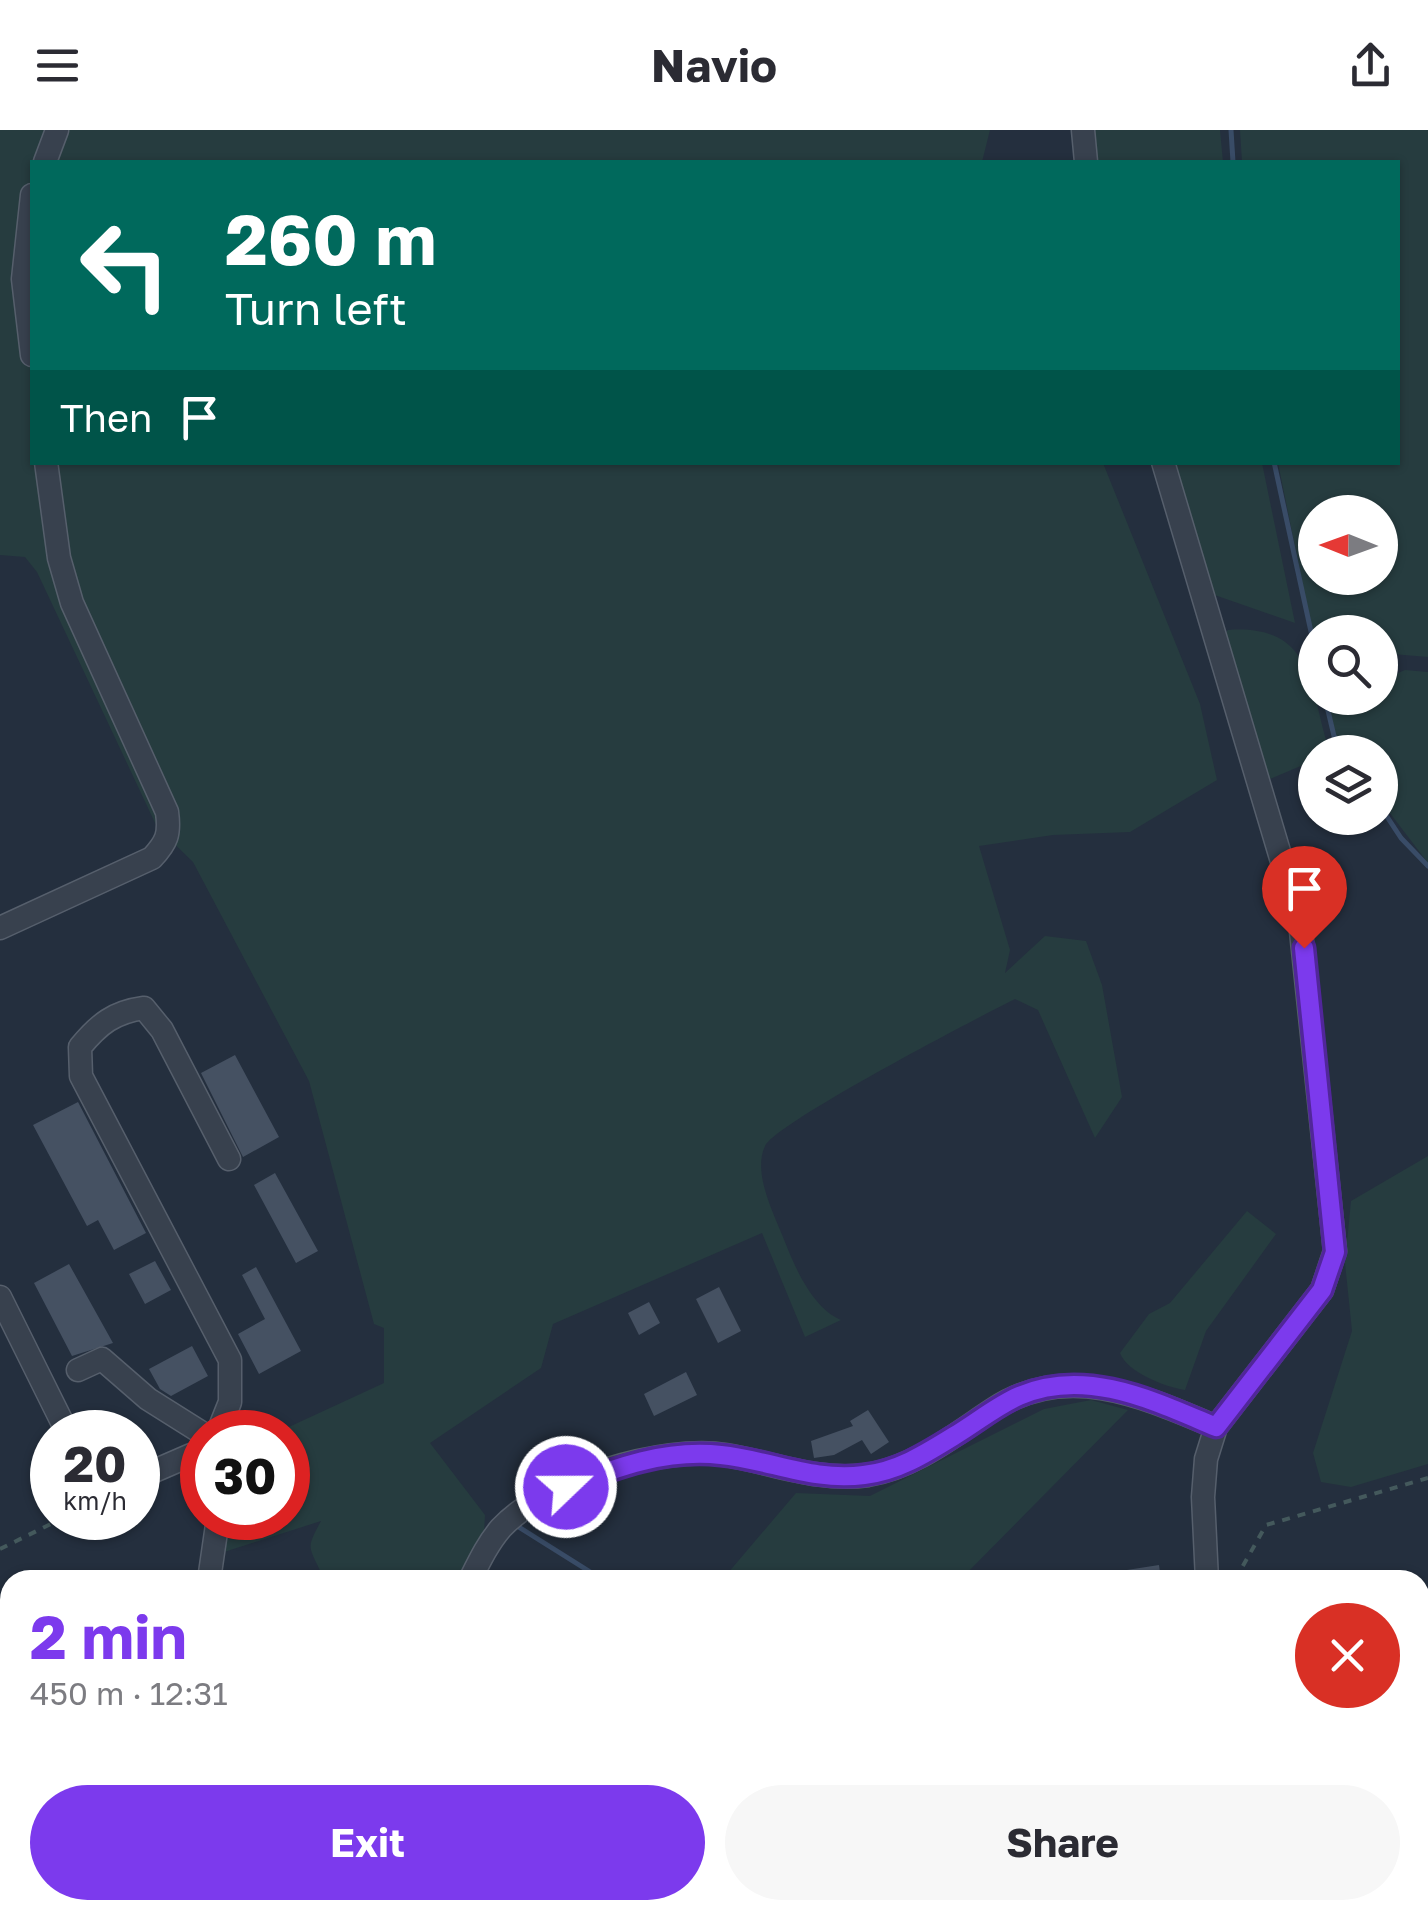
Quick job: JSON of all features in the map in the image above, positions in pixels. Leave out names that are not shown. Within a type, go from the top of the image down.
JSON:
[{"type":"street","points":[[46,160],[57,130]]},
{"type":"street","points":[[1082,130],[1086,160]]},
{"type":"street","points":[[30,213],[23,278],[30,338]]},
{"type":"street","points":[[0,928],[152,858],[166,843],[170,831],[167,812],[72,604],[59,558],[46,465]]},
{"type":"street","points":[[1165,465],[1300,922],[1335,1252],[1322,1290],[1216,1427],[1206,1459],[1203,1497],[1206,1570]]},
{"type":"street","points":[[227,1410],[230,1360],[81,1076],[80,1047],[99,1024],[124,1011],[144,1008],[162,1030],[229,1159]]},
{"type":"street","points":[[0,1297],[56,1410]]},
{"type":"street","points":[[78,1370],[102,1359],[148,1399],[180,1419]]},
{"type":"street","points":[[476,1570],[500,1529],[522,1510],[612,1469],[659,1456],[724,1455],[811,1475],[864,1475],[918,1458],[998,1406],[1050,1385],[1089,1384],[1123,1391],[1216,1427]]},
{"type":"street","points":[[210,1570],[215,1540]]},
{"type":"path","points":[[1241,1570],[1266,1525],[1428,1478]]},
{"type":"path","points":[[0,1549],[30,1534]]},
{"type":"green space","points":[[0,130],[990,130],[982,160],[30,160],[30,465],[1104,465],[1200,704],[1217,780],[1130,832],[1053,835],[979,846],[1010,950],[1005,973],[1045,936],[1086,941],[1102,985],[1122,1097],[1095,1138],[1038,1010],[1015,999],[804,1115],[765,1146],[763,1182],[789,1253],[807,1287],[822,1307],[841,1320],[805,1337],[762,1233],[553,1324],[541,1368],[430,1443],[485,1515],[484,1533],[463,1570],[320,1570],[311,1549],[321,1521],[310,1525],[310,1417],[384,1383],[384,1328],[374,1324],[309,1081],[193,862],[157,827],[37,572],[25,557],[0,555]]},
{"type":"green space","points":[[1093,130],[1220,130],[1223,160],[1095,160]]},
{"type":"green space","points":[[1240,130],[1428,130],[1428,657],[1398,654],[1398,615],[1309,615],[1305,595],[1398,595],[1398,495],[1298,495],[1298,561],[1278,465],[1400,465],[1400,160],[1242,160]]},
{"type":"green space","points":[[1170,465],[1262,465],[1295,623],[1206,592]]},
{"type":"green space","points":[[1228,630],[1257,631],[1279,638],[1298,656],[1298,715],[1320,715],[1325,735],[1298,735],[1298,767],[1265,781],[1222,637]]},
{"type":"green space","points":[[1428,672],[1428,863],[1398,824],[1398,735],[1335,735],[1329,715],[1398,715],[1398,673]]},
{"type":"green space","points":[[1428,1156],[1428,1464],[1351,1487],[1321,1482],[1313,1453],[1352,1331],[1345,1263],[1351,1201]]},
{"type":"green space","points":[[1247,1211],[1276,1234],[1206,1331],[1185,1390],[1138,1372],[1120,1353],[1149,1314],[1170,1303]]},
{"type":"green space","points":[[1091,1400],[1128,1410],[970,1570],[731,1570],[796,1493],[870,1496],[1044,1409]]},
{"type":"green space","points":[[223,1540],[262,1540],[221,1553]]},
{"type":"building","points":[[235,1055],[279,1137],[243,1157],[201,1073]]},
{"type":"building","points":[[78,1102],[146,1233],[114,1250],[98,1220],[87,1226],[33,1125]]},
{"type":"building","points":[[275,1173],[318,1251],[296,1263],[254,1185]]},
{"type":"building","points":[[155,1261],[171,1290],[145,1304],[129,1274]]},
{"type":"building","points":[[69,1264],[113,1343],[72,1356],[34,1283]]},
{"type":"building","points":[[256,1267],[301,1351],[259,1374],[238,1334],[265,1319],[242,1275]]},
{"type":"building","points":[[719,1287],[741,1331],[718,1343],[696,1299]]},
{"type":"building","points":[[649,1302],[660,1323],[639,1335],[628,1313]]},
{"type":"building","points":[[192,1346],[208,1376],[171,1396],[160,1389],[149,1369]]},
{"type":"building","points":[[686,1372],[697,1395],[654,1416],[644,1394]]},
{"type":"building","points":[[868,1410],[889,1442],[871,1454],[862,1440],[834,1455],[814,1458],[811,1441],[853,1426],[850,1421]]},
{"type":"building","points":[[1159,1565],[1160,1570],[1127,1570]]},
{"type":"waterway","points":[[1231,130],[1233,160]]},
{"type":"waterway","points":[[1275,465],[1307,615]]},
{"type":"waterway","points":[[1329,715],[1334,735]]},
{"type":"waterway","points":[[1398,833],[1428,866]]},
{"type":"waterway","points":[[517,1526],[587,1570]]},
{"type":"route","points":[[566,1487],[612,1469],[682,1452],[724,1455],[811,1475],[838,1477],[893,1470],[998,1406],[1050,1385],[1089,1384],[1123,1391],[1216,1427],[1322,1290],[1335,1252],[1304,948]]}]
